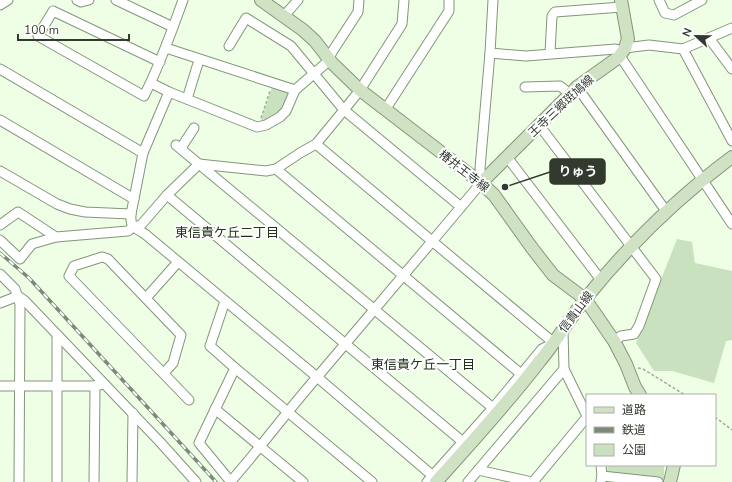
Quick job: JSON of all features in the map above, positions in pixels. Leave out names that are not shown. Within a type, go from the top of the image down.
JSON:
[{"type":"main road","name":"椿井王寺線","points":[[261,0],[303,30],[360,90],[481,183],[494,195],[553,275],[585,299],[614,341],[639,394]]},
{"type":"main road","points":[[621,4],[628,39],[622,52]]},
{"type":"main road","name":"王寺三郷斑鳩線","points":[[481,183],[573,91],[622,52]]},
{"type":"main road","name":"信貴山線","points":[[432,480],[482,430],[539,363],[585,299],[601,280],[666,211],[732,157]]},
{"type":"main road","points":[[670,482],[674,466]]},
{"type":"street","points":[[0,5],[8,0]]},
{"type":"street","points":[[77,0],[81,2],[89,0]]},
{"type":"street","points":[[116,0],[174,27]]},
{"type":"street","points":[[160,62],[53,11],[38,36],[144,96],[151,83],[160,62],[166,48],[183,0]]},
{"type":"street","points":[[284,16],[298,0]]},
{"type":"street","points":[[151,83],[169,92],[257,127],[266,126],[286,111],[295,90],[329,59],[358,12],[359,0]]},
{"type":"street","points":[[199,164],[266,171],[276,169],[316,144],[360,90],[402,24],[404,0]]},
{"type":"street","points":[[385,110],[449,11],[449,0]]},
{"type":"street","points":[[235,368],[199,443],[231,482],[317,377],[481,183],[480,168],[493,0]]},
{"type":"street","points":[[659,0],[665,13],[674,15],[702,0]]},
{"type":"street","points":[[550,53],[552,16],[555,12],[621,4]]},
{"type":"street","points":[[229,46],[246,18],[291,46],[315,73],[344,110],[461,207]]},
{"type":"street","points":[[490,53],[526,56],[616,49],[622,52],[649,45],[683,49],[732,28]]},
{"type":"street","points":[[709,38],[732,69]]},
{"type":"street","points":[[166,48],[295,90]]},
{"type":"street","points":[[683,49],[732,142]]},
{"type":"street","points":[[622,52],[622,59],[732,224]]},
{"type":"street","points":[[187,99],[199,60]]},
{"type":"street","points":[[0,69],[143,153]]},
{"type":"street","points":[[525,87],[560,86],[573,91],[666,211]]},
{"type":"street","points":[[169,92],[143,153],[131,214],[131,222],[133,227],[145,234],[317,377],[432,480],[542,349],[554,343],[316,144]]},
{"type":"street","points":[[0,120],[134,199]]},
{"type":"street","points":[[539,124],[656,279],[639,326],[634,334],[621,336],[614,341]]},
{"type":"street","points":[[194,128],[178,146],[493,408]]},
{"type":"street","points":[[507,157],[601,280]]},
{"type":"street","points":[[0,240],[20,259],[32,244],[56,237],[128,231],[133,227],[140,225],[167,195],[199,164]]},
{"type":"street","points":[[276,169],[521,374]]},
{"type":"street","points":[[0,171],[57,204],[70,209],[85,212],[131,214]]},
{"type":"street","points":[[167,195],[463,442]]},
{"type":"street","points":[[0,225],[18,212],[56,237]]},
{"type":"street","points":[[164,373],[173,363],[181,335],[108,259],[102,257],[74,266],[69,276],[189,400]]},
{"type":"street","points":[[146,298],[178,262]]},
{"type":"street","points":[[0,274],[15,289],[20,304],[19,482]]},
{"type":"street","points":[[0,302],[18,296]]},
{"type":"street","points":[[18,296],[25,301],[133,413],[196,482]]},
{"type":"street","points":[[225,300],[210,346],[372,482]]},
{"type":"street","points":[[563,330],[564,369],[586,414]]},
{"type":"street","points":[[57,335],[57,482]]},
{"type":"street","points":[[468,482],[564,369]]},
{"type":"street","points":[[0,386],[94,386],[104,384]]},
{"type":"street","points":[[94,386],[94,482]]},
{"type":"street","points":[[216,409],[302,482]]},
{"type":"street","points":[[132,482],[133,413]]},
{"type":"street","points":[[478,470],[532,482],[586,417]]},
{"type":"street","points":[[602,466],[601,479],[658,482]]},
{"type":"path","points":[[263,112],[270,91]]},
{"type":"path","points":[[626,364],[643,369],[683,394]]},
{"type":"path","points":[[716,418],[732,430]]},
{"type":"green space","points":[[272,87],[288,92],[289,95],[282,111],[279,114],[260,123]]},
{"type":"green space","points":[[677,239],[692,242],[695,263],[732,271],[732,340],[726,341],[714,383],[672,371],[654,371],[636,343]]},
{"type":"green space","points":[[608,466],[664,466],[664,480],[607,472]]},
{"type":"railway","points":[[0,253],[29,278],[216,482]]},
{"type":"place","name":"りゅう","points":[[505,187]]},
{"type":"district","name":"東信貴ケ丘二丁目","points":[[227,232]]},
{"type":"district","name":"東信貴ケ丘一丁目","points":[[423,364]]}]
